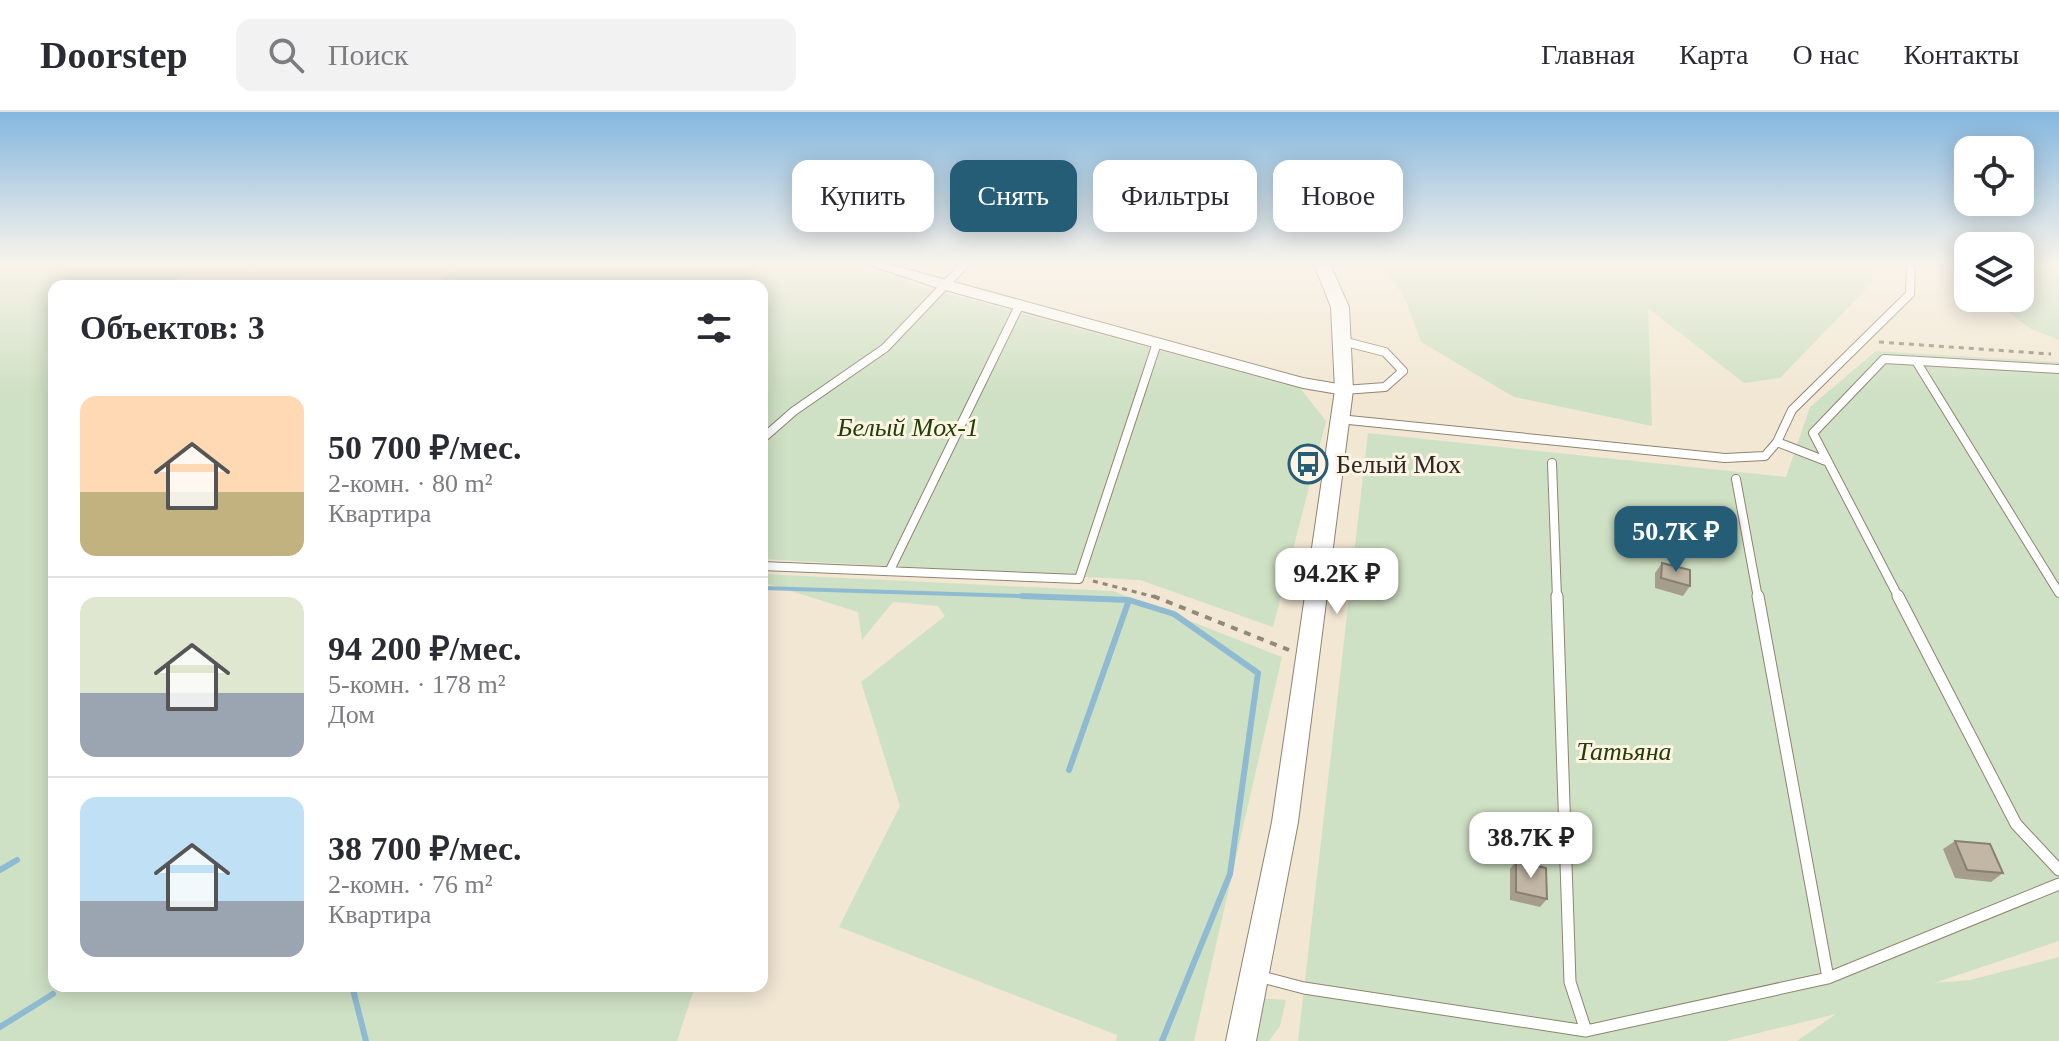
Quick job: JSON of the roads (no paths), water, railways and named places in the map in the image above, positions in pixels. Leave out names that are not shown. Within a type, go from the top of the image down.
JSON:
[{"type":"street","points":[[1241,1041],[1285,822],[1344,390],[1339,305]]},
{"type":"street","points":[[1019,306],[1344,390]]},
{"type":"lane","points":[[768,434],[794,411],[885,348],[924,305]]},
{"type":"lane","points":[[1339,419],[1725,458],[1765,456],[1777,442],[1792,410],[1900,305]]},
{"type":"lane","points":[[890,570],[1019,306]]},
{"type":"lane","points":[[1342,341],[1385,352],[1398,361],[1403,371],[1387,386],[1372,390],[1344,390]]},
{"type":"lane","points":[[768,566],[1079,579],[1157,343]]},
{"type":"lane","points":[[2059,369],[1884,359],[1813,433],[2016,824],[2059,870]]},
{"type":"lane","points":[[1916,361],[2059,593]]},
{"type":"lane","points":[[1777,442],[1826,461]]},
{"type":"lane","points":[[1552,463],[1570,982],[1586,1031]]},
{"type":"lane","points":[[1736,479],[1828,978]]},
{"type":"lane","points":[[1254,975],[1304,988],[1586,1031],[1828,978],[2059,884]]},
{"type":"waterway","points":[[768,588],[1038,597]]},
{"type":"waterway","points":[[1022,596],[1038,597]]},
{"type":"waterway","points":[[1038,597],[1083,598]]},
{"type":"waterway","points":[[1038,597],[1129,600]]},
{"type":"waterway","points":[[1069,770],[1129,600]]},
{"type":"waterway","points":[[1129,600],[1174,614],[1258,673],[1230,874],[1162,1041]]},
{"type":"waterway","points":[[0,870],[17,860]]},
{"type":"waterway","points":[[354,992],[366,1041]]},
{"type":"waterway","points":[[0,1027],[53,994]]},
{"type":"place","name":"Белый Мох","points":[[1308,464]]},
{"type":"park label","name":"Белый Мох-1","points":[[908,427]]},
{"type":"park label","name":"Татьяна","points":[[1624,751]]}]
